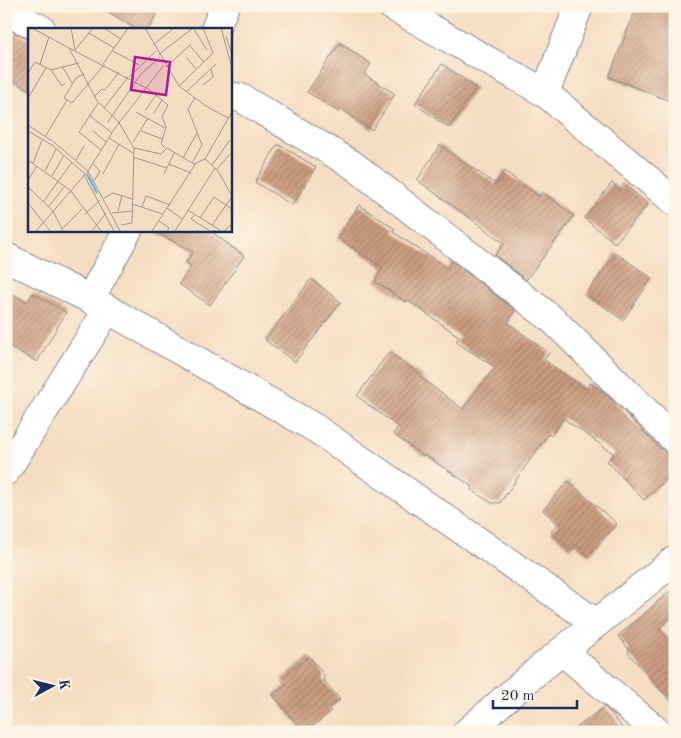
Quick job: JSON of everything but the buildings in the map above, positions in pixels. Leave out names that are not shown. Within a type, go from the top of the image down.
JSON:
[{"type":"street","points":[[215,28],[225,6]]},
{"type":"street","points":[[392,6],[545,94],[675,202]]},
{"type":"street","points":[[545,94],[579,6]]},
{"type":"street","points":[[6,10],[39,28]]},
{"type":"street","points":[[231,96],[241,98],[354,165],[553,320],[675,440]]},
{"type":"street","points":[[6,471],[99,304],[128,231]]},
{"type":"street","points":[[6,257],[99,304],[315,428],[596,623]]},
{"type":"street","points":[[467,732],[562,651],[675,560]]},
{"type":"street","points":[[562,651],[658,732]]}]
